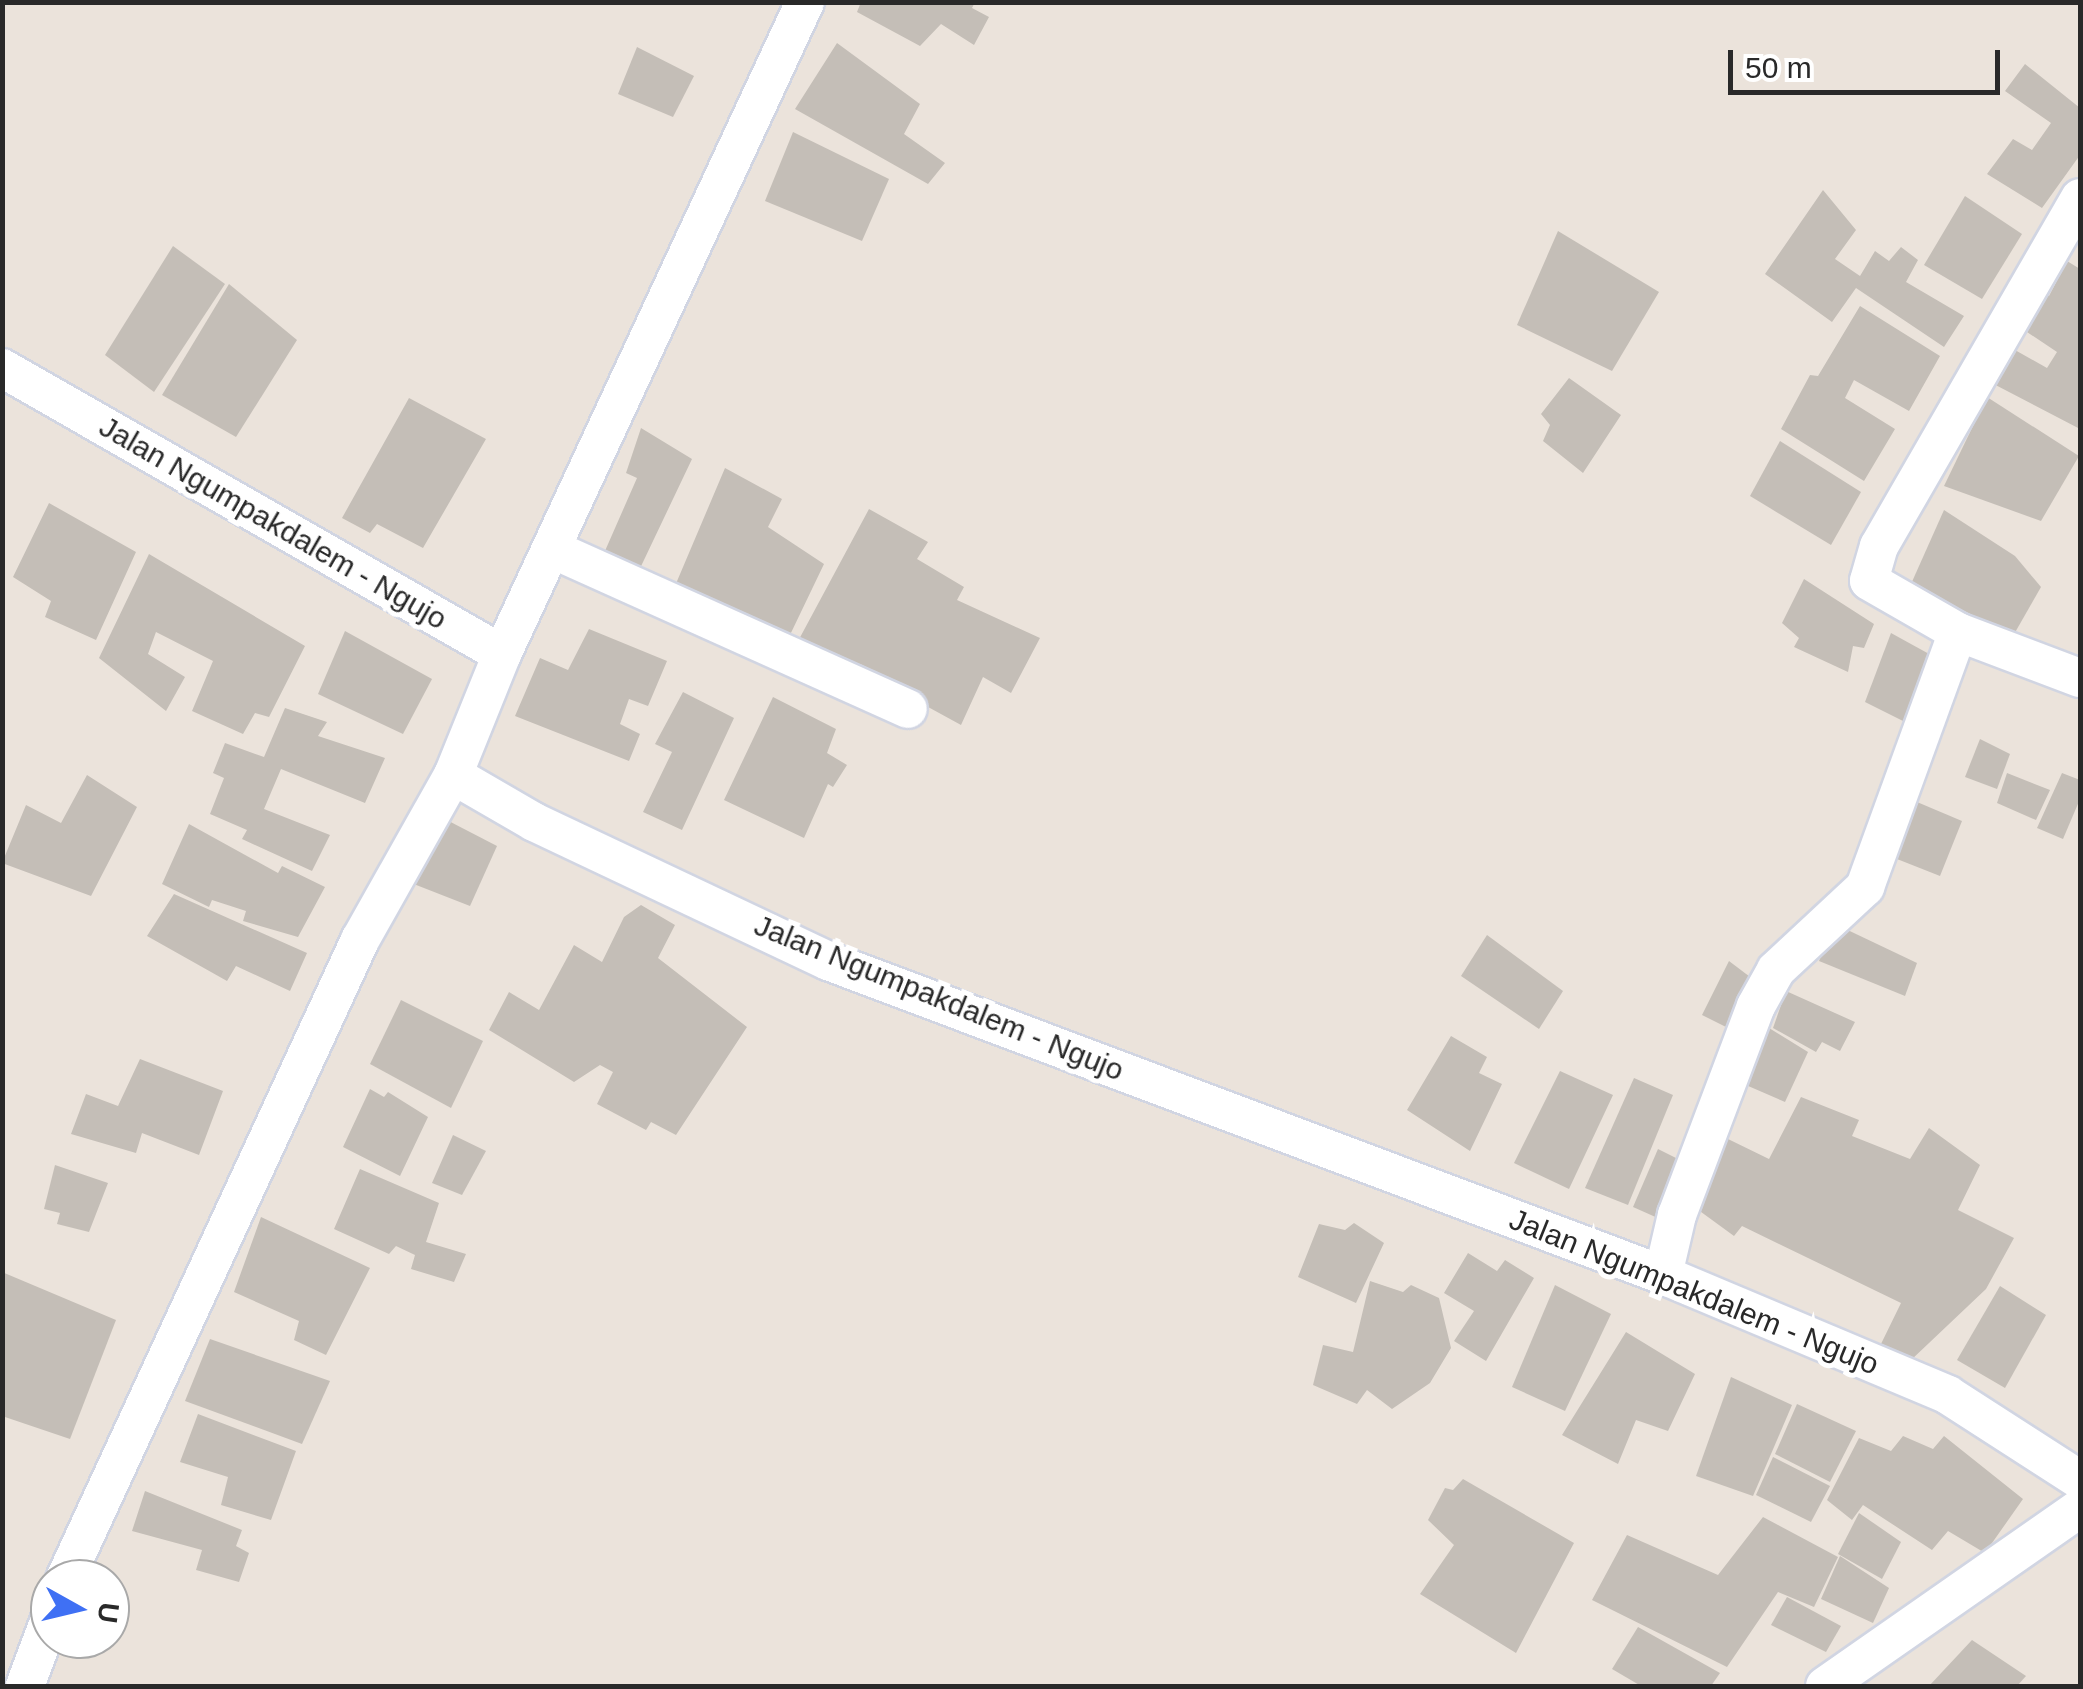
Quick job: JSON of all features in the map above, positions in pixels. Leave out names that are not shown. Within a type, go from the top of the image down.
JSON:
[{"type":"street","points":[[74,1559],[360,940],[453,775],[502,654],[804,2]]},
{"type":"street","points":[[2080,198],[1871,565],[1874,589],[1958,632],[2080,678]]},
{"type":"street","name":"Jalan Ngumpakdalem - Ngujo","points":[[2,368],[502,654]]},
{"type":"street","points":[[552,549],[908,710]]},
{"type":"street","points":[[1663,1274],[1677,1216],[1756,1006],[1776,970],[1865,886],[1958,632]]},
{"type":"street","name":"Jalan Ngumpakdalem - Ngujo","points":[[453,775],[534,822],[828,961],[1663,1274],[1948,1395],[2080,1480]]},
{"type":"street","points":[[1825,1686],[2080,1508]]},
{"type":"street","points":[[24,1686],[34,1659]]},
{"type":"building","points":[[861,2],[975,2],[972,8],[989,17],[974,45],[941,24],[920,46],[857,12]]},
{"type":"building","points":[[837,43],[920,104],[904,134],[945,163],[928,184],[795,109]]},
{"type":"building","points":[[637,47],[694,76],[673,117],[618,94]]},
{"type":"building","points":[[2025,64],[2080,108],[2080,155],[2042,208],[1987,174],[2013,139],[2032,150],[2051,123],[2005,91]]},
{"type":"building","points":[[793,132],[889,179],[862,241],[765,201]]},
{"type":"building","points":[[1823,190],[1856,230],[1835,259],[1860,276],[1875,251],[1889,261],[1901,247],[1918,260],[1906,282],[1964,316],[1944,347],[1856,288],[1832,322],[1765,274]]},
{"type":"building","points":[[1965,196],[2022,234],[1982,299],[1924,265]]},
{"type":"building","points":[[1558,231],[1659,292],[1612,371],[1517,325]]},
{"type":"building","points":[[173,246],[225,284],[154,392],[105,355]]},
{"type":"building","points":[[2067,261],[2080,269],[2080,429],[1984,379],[1999,341],[2047,368],[2057,352],[2012,322],[2034,289],[2049,296]]},
{"type":"building","points":[[229,284],[297,340],[236,437],[162,395]]},
{"type":"building","points":[[1860,306],[1940,356],[1909,411],[1854,380],[1845,398],[1895,429],[1864,481],[1781,429],[1810,375],[1818,376]]},
{"type":"building","points":[[1569,378],[1621,415],[1583,473],[1543,441],[1550,425],[1541,414]]},
{"type":"building","points":[[1987,397],[2079,456],[2041,521],[1944,486]]},
{"type":"building","points":[[409,398],[486,439],[423,548],[377,524],[370,533],[342,518]]},
{"type":"building","points":[[641,428],[692,459],[634,581],[601,560],[637,478],[626,473]]},
{"type":"building","points":[[1780,441],[1861,492],[1831,545],[1750,496]]},
{"type":"building","points":[[725,468],[782,499],[768,527],[824,564],[789,637],[731,607],[723,617],[672,593]]},
{"type":"building","points":[[49,503],[136,552],[96,640],[45,617],[51,601],[13,577]]},
{"type":"building","points":[[869,509],[928,542],[917,559],[964,587],[957,600],[1040,638],[1011,693],[983,677],[961,725],[908,696],[910,689],[860,664],[852,676],[797,643]]},
{"type":"building","points":[[1944,510],[2015,556],[2041,587],[2013,636],[1911,584]]},
{"type":"building","points":[[149,554],[305,646],[269,717],[255,713],[243,734],[192,711],[213,661],[156,632],[148,654],[185,677],[166,711],[99,658]]},
{"type":"building","points":[[1804,579],[1874,624],[1864,648],[1853,646],[1848,672],[1794,647],[1799,638],[1782,623]]},
{"type":"building","points":[[589,629],[667,661],[648,706],[629,699],[620,724],[640,734],[629,761],[515,716],[540,658],[568,670]]},
{"type":"building","points":[[345,631],[432,679],[403,734],[318,694]]},
{"type":"building","points":[[1891,633],[1940,660],[1907,723],[1865,702]]},
{"type":"building","points":[[683,692],[734,718],[682,830],[643,812],[672,752],[655,744]]},
{"type":"building","points":[[773,697],[836,729],[827,753],[847,765],[833,787],[828,784],[804,838],[724,800]]},
{"type":"building","points":[[285,708],[327,722],[318,736],[385,758],[365,803],[281,769],[264,809],[330,835],[312,871],[242,839],[247,830],[210,814],[224,778],[213,773],[225,743],[264,757]]},
{"type":"building","points":[[1980,739],[2010,754],[1997,789],[1965,777]]},
{"type":"building","points":[[2007,773],[2050,790],[2036,820],[1997,803]]},
{"type":"building","points":[[2062,773],[2080,780],[2080,799],[2063,839],[2037,828]]},
{"type":"building","points":[[87,775],[137,807],[91,896],[2,863],[26,805],[61,823]]},
{"type":"building","points":[[1917,802],[1962,821],[1940,876],[1897,859]]},
{"type":"building","points":[[439,816],[497,846],[470,906],[406,881]]},
{"type":"building","points":[[189,824],[278,873],[282,866],[325,887],[298,937],[243,921],[246,911],[212,900],[209,907],[162,884]]},
{"type":"building","points":[[174,894],[307,953],[290,991],[236,966],[227,981],[147,936]]},
{"type":"building","points":[[641,905],[675,925],[658,958],[747,1027],[676,1135],[651,1122],[646,1130],[597,1104],[613,1072],[600,1065],[574,1082],[489,1030],[509,992],[539,1010],[574,945],[602,962],[624,917]]},
{"type":"building","points":[[1835,924],[1917,963],[1905,996],[1819,961]]},
{"type":"building","points":[[1487,935],[1563,991],[1539,1029],[1461,976]]},
{"type":"building","points":[[1729,961],[1762,986],[1734,1031],[1702,1015]]},
{"type":"building","points":[[1786,991],[1855,1022],[1840,1051],[1822,1042],[1816,1052],[1773,1028]]},
{"type":"building","points":[[401,1000],[483,1041],[451,1108],[370,1064]]},
{"type":"building","points":[[1756,1020],[1808,1052],[1785,1102],[1732,1079]]},
{"type":"building","points":[[1451,1036],[1487,1057],[1479,1073],[1502,1084],[1470,1151],[1407,1110]]},
{"type":"building","points":[[140,1059],[223,1091],[199,1155],[142,1133],[136,1153],[71,1134],[86,1094],[118,1106]]},
{"type":"building","points":[[1560,1071],[1613,1095],[1569,1189],[1514,1163]]},
{"type":"building","points":[[1634,1078],[1673,1095],[1628,1205],[1585,1188]]},
{"type":"building","points":[[370,1089],[384,1097],[388,1092],[428,1117],[400,1176],[343,1147]]},
{"type":"building","points":[[1801,1097],[1859,1120],[1852,1136],[1910,1159],[1929,1128],[1980,1165],[1958,1210],[2014,1238],[1986,1289],[1910,1361],[1880,1346],[1901,1303],[1742,1226],[1734,1236],[1697,1209],[1728,1139],[1769,1159]]},
{"type":"building","points":[[453,1135],[486,1151],[462,1195],[432,1183]]},
{"type":"building","points":[[1658,1149],[1684,1162],[1660,1219],[1633,1207]]},
{"type":"building","points":[[55,1165],[108,1183],[89,1232],[57,1224],[60,1213],[44,1209]]},
{"type":"building","points":[[360,1169],[439,1203],[426,1242],[466,1254],[454,1282],[411,1269],[415,1255],[396,1246],[389,1254],[334,1229]]},
{"type":"building","points":[[261,1217],[370,1268],[326,1355],[294,1340],[299,1321],[234,1292]]},
{"type":"building","points":[[1354,1223],[1384,1243],[1356,1303],[1298,1277],[1319,1224],[1345,1230]]},
{"type":"building","points":[[1468,1253],[1497,1271],[1505,1260],[1534,1278],[1486,1361],[1454,1341],[1474,1311],[1444,1293]]},
{"type":"building","points":[[2,1272],[116,1320],[70,1439],[2,1416]]},
{"type":"building","points":[[1370,1281],[1403,1292],[1411,1285],[1439,1298],[1451,1348],[1430,1383],[1392,1409],[1367,1390],[1357,1404],[1313,1385],[1323,1345],[1353,1352]]},
{"type":"building","points":[[1555,1285],[1611,1314],[1565,1411],[1512,1387]]},
{"type":"building","points":[[2000,1286],[2046,1315],[2005,1388],[1957,1360]]},
{"type":"building","points":[[1626,1332],[1695,1374],[1668,1431],[1636,1420],[1618,1464],[1562,1435]]},
{"type":"building","points":[[210,1339],[330,1381],[302,1444],[185,1401]]},
{"type":"building","points":[[1731,1377],[1792,1405],[1753,1496],[1696,1476]]},
{"type":"building","points":[[1797,1404],[1856,1431],[1830,1482],[1775,1454]]},
{"type":"building","points":[[198,1414],[296,1451],[271,1520],[221,1505],[228,1477],[180,1462]]},
{"type":"building","points":[[1903,1436],[1933,1449],[1944,1436],[2023,1499],[1985,1553],[1948,1531],[1932,1550],[1863,1505],[1852,1520],[1827,1500],[1859,1438],[1891,1451]]},
{"type":"building","points":[[1773,1457],[1830,1486],[1811,1522],[1756,1495]]},
{"type":"building","points":[[1463,1479],[1574,1543],[1516,1653],[1420,1594],[1454,1545],[1428,1520],[1445,1488],[1453,1490]]},
{"type":"building","points":[[145,1491],[242,1530],[236,1546],[249,1553],[239,1582],[196,1570],[202,1550],[132,1531]]},
{"type":"building","points":[[1859,1513],[1901,1542],[1882,1579],[1838,1554]]},
{"type":"building","points":[[1763,1517],[1838,1557],[1814,1607],[1778,1592],[1727,1667],[1592,1600],[1627,1535],[1718,1575]]},
{"type":"building","points":[[1840,1556],[1889,1588],[1873,1623],[1821,1599]]},
{"type":"building","points":[[1787,1597],[1841,1626],[1826,1652],[1771,1625]]},
{"type":"building","points":[[1638,1627],[1720,1673],[1711,1686],[1641,1686],[1612,1669]]},
{"type":"building","points":[[1972,1640],[2026,1676],[2017,1686],[1929,1686]]}]
